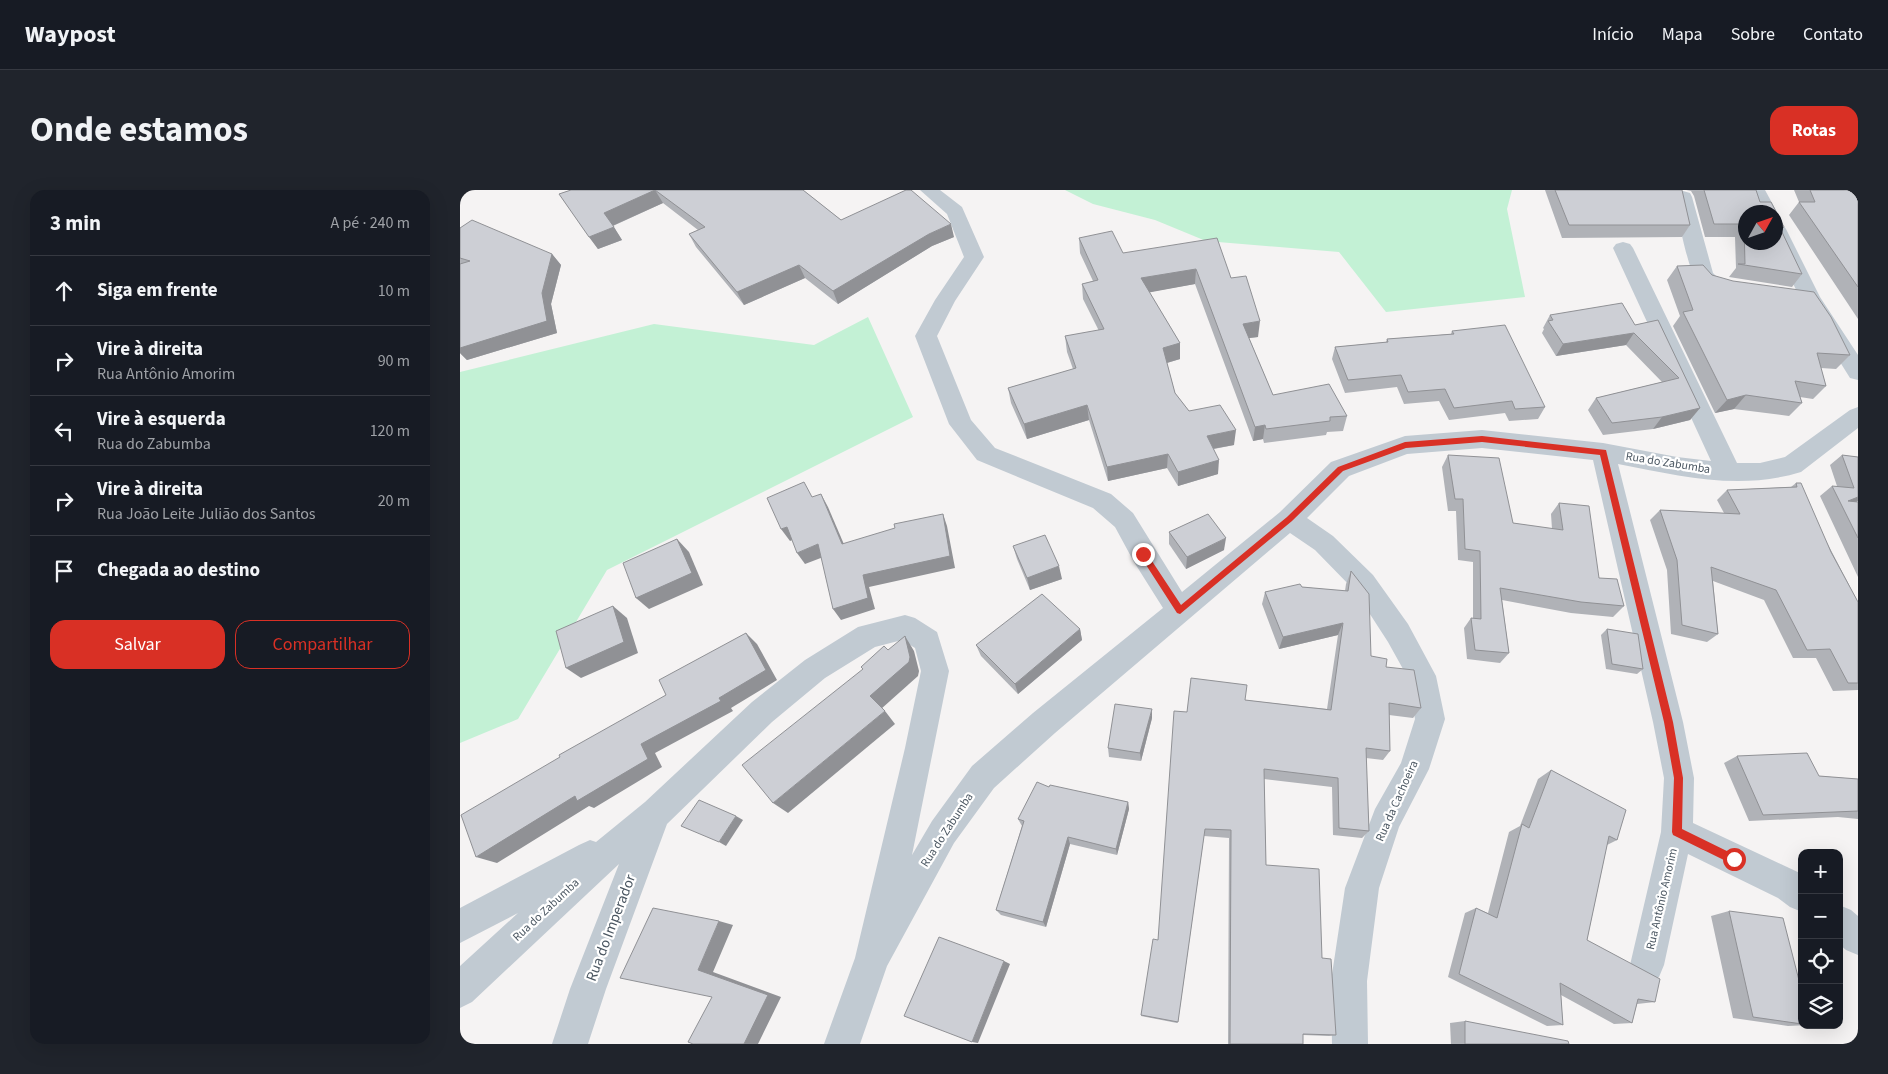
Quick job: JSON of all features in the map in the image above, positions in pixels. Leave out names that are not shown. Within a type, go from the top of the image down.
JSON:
[{"type":"street","points":[[929,190],[954,211],[974,257],[945,300],[926,336],[961,424],[986,454],[1102,501],[1124,520],[1143,554],[1180,611]]},
{"type":"street","points":[[1756,190],[1764,205]]},
{"type":"street","points":[[1682,197],[1703,275],[1710,282],[1747,290]]},
{"type":"street","points":[[1623,248],[1729,472]]},
{"type":"street","points":[[1783,248],[1801,297],[1858,372]]},
{"type":"street","name":"Rua do Zabumba","points":[[872,958],[943,832],[983,777],[1290,519],[1340,469],[1405,445],[1482,439],[1603,452],[1677,466],[1729,472],[1796,474],[1858,416]]},
{"type":"street","name":"Rua Antônio Amorim","points":[[1603,452],[1668,722],[1679,778],[1677,832],[1647,965]]},
{"type":"street","name":"Rua da Cachoeira","points":[[1290,519],[1324,543],[1364,583],[1393,626],[1422,676],[1430,719],[1414,769],[1386,820],[1362,888],[1350,981],[1350,1044]]},
{"type":"street","name":"Rua do Zabumba","points":[[460,990],[625,837],[656,813],[762,712],[815,669],[868,636],[905,627],[926,641],[935,671],[920,748],[872,958]]},
{"type":"street","name":"Rua do Imperador","points":[[570,1044],[588,989],[656,813]]},
{"type":"street","points":[[1677,832],[1790,886],[1801,894]]},
{"type":"street","points":[[460,926],[625,837]]},
{"type":"street","points":[[1843,925],[1858,938]]},
{"type":"street","points":[[842,1044],[872,958]]},
{"type":"green space","points":[[1065,190],[1512,190],[1507,209],[1525,297],[1386,312],[1339,252],[1206,241],[1155,220],[1093,204]]},
{"type":"green space","points":[[868,317],[913,417],[607,570],[518,719],[460,743],[460,372],[654,324],[814,345]]},
{"type":"building","points":[[571,190],[655,190],[604,213],[614,227],[589,237],[559,194]]},
{"type":"building","points":[[655,190],[803,190],[841,220],[906,190],[911,190],[951,224],[929,234],[833,291],[799,265],[737,292],[689,234],[705,227]]},
{"type":"building","points":[[1555,190],[1682,190],[1690,225],[1569,225]]},
{"type":"building","points":[[1704,190],[1756,190],[1760,202],[1771,202],[1773,205],[1738,205],[1738,224],[1714,224]]},
{"type":"building","points":[[1810,190],[1858,190],[1858,287],[1799,202],[1815,202]]},
{"type":"building","points":[[472,220],[552,254],[542,293],[547,321],[460,348],[460,264],[470,261],[460,258],[460,228]]},
{"type":"building","points":[[1112,231],[1123,253],[1217,238],[1231,278],[1246,276],[1260,321],[1243,324],[1273,395],[1329,384],[1347,416],[1330,417],[1330,421],[1266,429],[1265,425],[1255,427],[1196,269],[1141,278],[1180,343],[1163,348],[1175,393],[1189,411],[1220,405],[1236,430],[1207,436],[1219,460],[1178,472],[1168,454],[1107,467],[1087,405],[1024,424],[1008,388],[1076,368],[1065,336],[1104,329],[1082,284],[1098,280],[1079,238]]},
{"type":"building","points":[[1783,234],[1802,274],[1738,264],[1745,264],[1745,250],[1783,250]]},
{"type":"building","points":[[1703,265],[1712,275],[1733,281],[1814,292],[1831,317],[1850,355],[1817,353],[1826,386],[1795,381],[1802,403],[1746,395],[1727,400],[1683,312],[1693,310],[1677,266]]},
{"type":"building","points":[[1622,303],[1635,325],[1658,320],[1700,408],[1662,417],[1612,423],[1596,398],[1679,378],[1634,333],[1563,344],[1548,321],[1553,320],[1550,315]]},
{"type":"building","points":[[1505,325],[1545,407],[1515,409],[1512,401],[1454,408],[1445,389],[1408,392],[1401,375],[1348,380],[1335,347],[1388,342],[1387,339],[1454,334],[1452,331]]},
{"type":"building","points":[[1448,455],[1499,458],[1513,523],[1563,530],[1559,503],[1589,506],[1599,578],[1617,579],[1624,606],[1581,602],[1500,588],[1509,653],[1475,650],[1471,618],[1481,619],[1480,551],[1465,549],[1463,499],[1455,499]]},
{"type":"building","points":[[1842,455],[1858,457],[1858,497],[1848,501],[1858,502],[1858,538],[1832,486],[1854,488]]},
{"type":"building","points":[[804,482],[812,497],[821,494],[842,544],[895,528],[894,524],[943,514],[950,556],[863,575],[868,598],[833,609],[818,544],[797,553],[787,527],[781,529],[767,498]]},
{"type":"building","points":[[1796,483],[1801,483],[1831,552],[1858,602],[1858,683],[1848,683],[1830,649],[1807,650],[1776,590],[1711,567],[1718,634],[1682,625],[1677,560],[1660,510],[1740,514],[1727,490],[1797,487]]},
{"type":"building","points":[[1208,514],[1226,538],[1187,557],[1169,532]]},
{"type":"building","points":[[1045,535],[1059,566],[1027,578],[1013,546]]},
{"type":"building","points":[[677,539],[692,573],[636,598],[623,563]]},
{"type":"building","points":[[1351,571],[1369,594],[1371,656],[1387,659],[1386,667],[1414,670],[1421,708],[1389,703],[1390,751],[1366,748],[1369,831],[1339,828],[1338,778],[1264,769],[1266,865],[1319,869],[1322,958],[1331,959],[1336,1035],[1303,1034],[1303,1044],[1230,1044],[1231,830],[1205,829],[1178,1022],[1141,1015],[1153,939],[1158,940],[1174,711],[1187,712],[1191,678],[1247,685],[1245,700],[1331,710],[1343,623],[1283,637],[1265,592],[1300,584],[1302,587],[1348,591]]},
{"type":"building","points":[[1042,594],[1080,629],[1015,684],[976,645]]},
{"type":"building","points":[[613,606],[624,642],[566,668],[556,631]]},
{"type":"building","points":[[1607,629],[1638,634],[1643,669],[1612,664]]},
{"type":"building","points":[[746,633],[766,670],[719,698],[721,701],[641,744],[648,759],[577,801],[575,796],[476,857],[461,815],[560,757],[559,755],[666,695],[659,680]]},
{"type":"building","points":[[905,636],[910,657],[909,662],[870,696],[885,711],[773,803],[742,765],[863,669],[861,667],[884,646],[888,650]]},
{"type":"building","points":[[1115,704],[1152,709],[1140,753],[1108,748]]},
{"type":"building","points":[[1807,753],[1819,776],[1858,779],[1858,811],[1763,815],[1737,756]]},
{"type":"building","points":[[1551,770],[1626,810],[1617,840],[1609,836],[1587,940],[1660,979],[1655,1002],[1638,999],[1632,1023],[1560,983],[1563,1025],[1459,974],[1476,908],[1497,918],[1522,824],[1529,828]]},
{"type":"building","points":[[1037,782],[1049,787],[1050,785],[1128,802],[1116,849],[1068,837],[1043,922],[996,910],[1024,821],[1018,819]]},
{"type":"building","points":[[699,800],[736,816],[719,842],[681,826]]},
{"type":"building","points":[[653,908],[719,921],[698,970],[768,995],[744,1044],[693,1044],[688,1042],[712,997],[620,978]]},
{"type":"building","points":[[1729,911],[1783,918],[1798,976],[1798,1023],[1753,1017]]},
{"type":"building","points":[[939,937],[1004,961],[972,1042],[904,1016]]},
{"type":"building","points":[[1465,1021],[1568,1041],[1569,1044],[1465,1044]]},
{"type":"route","points":[[1143,554],[1180,611],[1290,519],[1340,469],[1405,445],[1482,439],[1603,452],[1668,722],[1679,778],[1677,832],[1734,859]]}]
